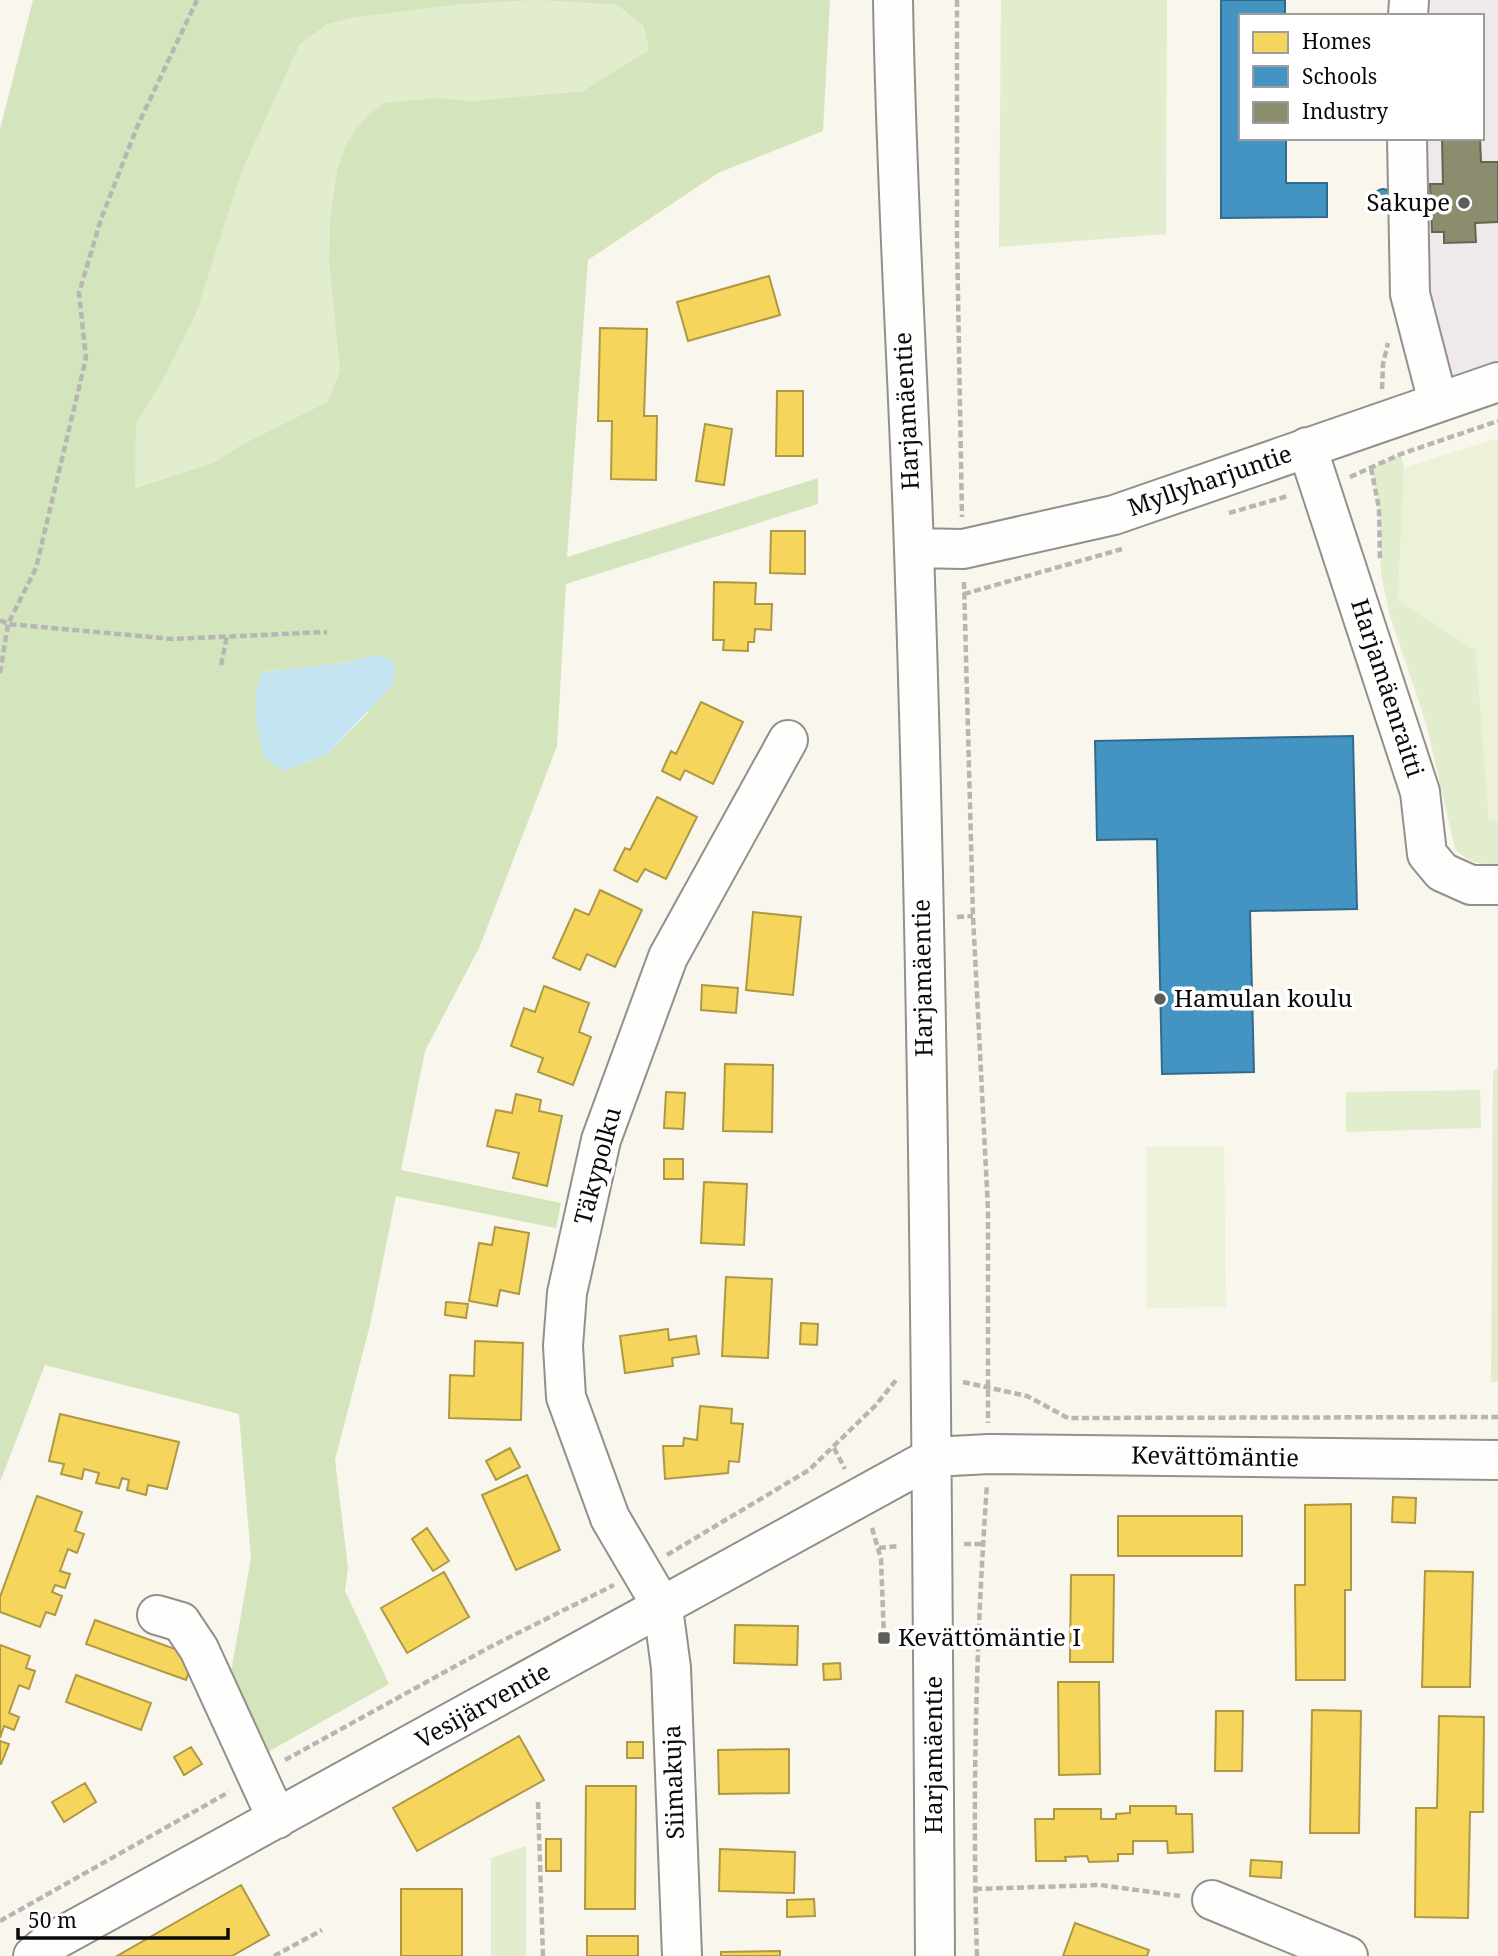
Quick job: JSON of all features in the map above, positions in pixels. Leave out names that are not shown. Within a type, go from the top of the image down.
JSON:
[{"type":"street","name":"Harjamäentie","points":[[894,0],[896,143],[914,548],[932,1376],[935,1956]]},
{"type":"street","points":[[1407,140],[1410,294],[1438,402]]},
{"type":"street","name":"Myllyharjuntie","points":[[914,548],[963,548],[1114,514],[1307,447],[1395,436],[1438,402],[1498,382]]},
{"type":"street","name":"Harjamäenraitti","points":[[1307,447],[1420,792],[1427,854],[1442,872],[1471,885],[1498,885]]},
{"type":"street","name":"Täkypolku","points":[[663,1608],[639,1572],[610,1518],[566,1397],[564,1346],[567,1293],[601,1140],[668,957],[788,740]]},
{"type":"street","name":"Kevättömäntie","points":[[933,1457],[989,1454],[1498,1460]]},
{"type":"street","name":"Vesijärventie","points":[[33,1956],[46,1945],[663,1608],[933,1457]]},
{"type":"street","name":"Siimakuja","points":[[663,1608],[671,1668],[682,1956]]},
{"type":"street","points":[[157,1615],[181,1622],[200,1649],[277,1819]]},
{"type":"street","points":[[1212,1900],[1348,1956]]},
{"type":"path","points":[[0,673],[8,624],[36,568],[86,358],[79,293],[101,219],[137,127],[197,0]]},
{"type":"path","points":[[957,0],[957,266],[963,548],[973,916],[988,1209],[989,1454],[977,1641],[977,1956]]},
{"type":"path","points":[[1395,436],[1382,398],[1383,364],[1391,332],[1410,294]]},
{"type":"path","points":[[0,620],[8,624],[173,639],[327,632]]},
{"type":"path","points":[[221,665],[227,636]]},
{"type":"path","points":[[0,1921],[490,1647],[639,1572],[809,1470],[875,1406],[899,1376],[932,1376],[1027,1396],[1068,1418],[1498,1417]]},
{"type":"path","points":[[879,1548],[884,1638]]},
{"type":"path","points":[[538,1802],[542,1956]]},
{"type":"path","points":[[975,1889],[1100,1885],[1212,1900]]},
{"type":"path","points":[[274,1956],[322,1930]]},
{"type":"shaded area","points":[[1409,0],[1498,0],[1498,382],[1438,402],[1407,140],[1484,140],[1484,14],[1408,14]]},
{"type":"green space","points":[[33,0],[536,0],[454,5],[352,18],[328,24],[300,44],[242,171],[196,314],[162,382],[136,424],[135,488],[213,463],[241,445],[327,402],[340,371],[329,262],[330,221],[337,170],[346,144],[362,122],[383,103],[438,98],[472,101],[583,91],[649,50],[643,25],[617,5],[537,0],[830,0],[823,131],[718,173],[588,260],[567,557],[818,478],[818,504],[566,584],[557,746],[480,946],[425,1051],[401,1170],[561,1203],[556,1228],[396,1196],[370,1325],[335,1460],[348,1568],[345,1591],[389,1684],[266,1753],[228,1689],[251,1558],[239,1414],[45,1365],[0,1482],[0,129]],"holes":[[[375,655],[368,713],[327,754],[285,771],[263,672],[343,663]]]},
{"type":"green space","points":[[536,0],[617,5],[643,25],[649,50],[583,91],[472,101],[438,98],[346,144],[337,170],[329,262],[340,371],[327,402],[241,445],[213,463],[134,488],[136,424],[162,382],[196,314],[242,171],[300,44],[328,24],[352,18],[454,5]]},
{"type":"green space","points":[[1001,0],[1167,0],[1166,234],[999,247]]},
{"type":"green space","points":[[1498,438],[1498,821],[1489,821],[1476,650],[1398,601],[1404,468]]},
{"type":"green space","points":[[1401,454],[1404,468],[1398,601],[1476,650],[1489,820],[1498,821],[1498,864],[1475,862],[1455,849],[1426,723],[1389,613],[1381,573],[1379,508],[1371,468]]},
{"type":"green space","points":[[1498,1067],[1498,1382],[1491,1382],[1493,1071]]},
{"type":"green space","points":[[1480,1090],[1481,1128],[1346,1132],[1346,1092]]},
{"type":"green space","points":[[1224,1146],[1226,1307],[1147,1308],[1146,1147]]},
{"type":"green space","points":[[526,1846],[526,1956],[491,1956],[491,1858]]},
{"type":"water","points":[[375,655],[395,661],[394,684],[327,754],[285,771],[265,759],[255,704],[263,672],[343,663]]},
{"type":"building: Homes","points":[[769,276],[780,315],[688,341],[677,302]]},
{"type":"building: Homes","points":[[600,328],[647,329],[644,416],[657,416],[656,480],[611,479],[612,421],[598,421]]},
{"type":"building: Homes","points":[[777,391],[803,391],[803,456],[776,456]]},
{"type":"building: Homes","points":[[705,424],[732,429],[724,485],[696,481]]},
{"type":"building: Homes","points":[[771,531],[805,531],[805,574],[770,573]]},
{"type":"building: Homes","points":[[714,582],[756,583],[755,604],[772,604],[771,630],[755,629],[754,642],[748,642],[748,651],[723,650],[724,640],[713,640]]},
{"type":"building: Homes","points":[[701,702],[743,722],[713,784],[685,770],[680,780],[662,771],[671,751],[676,754]]},
{"type":"building: Homes","points":[[657,797],[697,817],[666,879],[645,869],[637,882],[614,870],[625,848],[630,850]]},
{"type":"building: Homes","points":[[600,890],[642,910],[615,967],[587,954],[580,970],[553,958],[575,909],[589,915]]},
{"type":"building: Homes","points":[[753,912],[801,917],[793,995],[746,990]]},
{"type":"building: Homes","points":[[702,985],[738,988],[736,1013],[701,1010]]},
{"type":"building: Homes","points":[[544,986],[589,1003],[579,1032],[591,1037],[573,1085],[538,1072],[543,1058],[511,1046],[524,1008],[535,1012]]},
{"type":"building: Homes","points":[[725,1064],[773,1065],[772,1132],[723,1131]]},
{"type":"building: Homes","points":[[666,1092],[685,1093],[683,1129],[664,1128]]},
{"type":"building: Homes","points":[[516,1094],[541,1100],[539,1111],[562,1116],[547,1186],[513,1178],[519,1153],[487,1146],[496,1110],[512,1113]]},
{"type":"building: Homes","points":[[664,1159],[683,1159],[683,1179],[664,1179]]},
{"type":"building: Homes","points":[[704,1182],[747,1184],[744,1245],[701,1243]]},
{"type":"building: Homes","points":[[495,1227],[529,1233],[519,1294],[500,1290],[497,1306],[469,1301],[479,1243],[492,1245]]},
{"type":"building: Homes","points":[[726,1277],[772,1279],[768,1358],[722,1356]]},
{"type":"building: Homes","points":[[446,1302],[468,1304],[466,1318],[445,1315]]},
{"type":"building: Homes","points":[[801,1323],[818,1324],[817,1345],[800,1344]]},
{"type":"building: Homes","points":[[668,1329],[669,1340],[696,1336],[699,1354],[672,1358],[673,1366],[625,1373],[620,1336]]},
{"type":"building: Homes","points":[[475,1341],[523,1343],[521,1420],[449,1418],[450,1375],[474,1376]]},
{"type":"building: Homes","points":[[700,1406],[732,1409],[731,1423],[743,1424],[739,1462],[729,1461],[728,1473],[665,1479],[663,1446],[683,1446],[684,1438],[697,1440]]},
{"type":"building: Homes","points":[[60,1414],[179,1442],[167,1489],[148,1485],[146,1495],[127,1490],[129,1480],[122,1478],[119,1488],[96,1483],[99,1473],[84,1469],[82,1479],[61,1474],[64,1464],[49,1461]]},
{"type":"building: Homes","points":[[510,1448],[520,1467],[496,1480],[486,1461]]},
{"type":"building: Homes","points":[[527,1475],[560,1550],[516,1570],[482,1495]]},
{"type":"building: Homes","points":[[37,1496],[82,1512],[75,1531],[84,1534],[77,1553],[68,1549],[60,1571],[70,1574],[65,1588],[55,1585],[52,1592],[62,1596],[55,1615],[46,1612],[40,1627],[0,1612],[0,1597]]},
{"type":"building: Homes","points":[[1393,1497],[1416,1498],[1415,1523],[1392,1522]]},
{"type":"building: Homes","points":[[1351,1504],[1351,1590],[1345,1590],[1345,1680],[1296,1680],[1295,1585],[1305,1585],[1305,1505]]},
{"type":"building: Homes","points":[[1118,1516],[1242,1516],[1242,1556],[1118,1556]]},
{"type":"building: Homes","points":[[427,1528],[449,1561],[433,1571],[412,1539]]},
{"type":"building: Homes","points":[[1425,1571],[1473,1572],[1470,1687],[1422,1687]]},
{"type":"building: Homes","points":[[444,1572],[469,1617],[407,1653],[381,1608]]},
{"type":"building: Homes","points":[[1071,1575],[1114,1575],[1113,1662],[1070,1662]]},
{"type":"building: Homes","points":[[95,1620],[186,1653],[192,1664],[186,1680],[86,1644]]},
{"type":"building: Homes","points":[[735,1625],[798,1626],[797,1665],[734,1663]]},
{"type":"building: Homes","points":[[0,1645],[30,1656],[26,1668],[35,1671],[29,1689],[19,1685],[9,1713],[19,1717],[14,1730],[4,1726],[0,1738]]},
{"type":"building: Homes","points":[[840,1663],[841,1679],[824,1680],[823,1664]]},
{"type":"building: Homes","points":[[76,1675],[151,1703],[141,1730],[66,1702]]},
{"type":"building: Homes","points":[[1058,1682],[1099,1682],[1100,1774],[1059,1775]]},
{"type":"building: Homes","points":[[1312,1710],[1361,1711],[1359,1833],[1310,1833]]},
{"type":"building: Homes","points":[[1216,1711],[1243,1711],[1242,1771],[1215,1771]]},
{"type":"building: Homes","points":[[1439,1716],[1484,1717],[1483,1812],[1470,1812],[1468,1918],[1415,1917],[1416,1808],[1437,1808]]},
{"type":"building: Homes","points":[[519,1736],[544,1780],[417,1851],[393,1808]]},
{"type":"building: Homes","points":[[0,1741],[9,1744],[1,1764],[0,1764]]},
{"type":"building: Homes","points":[[627,1742],[643,1742],[643,1758],[627,1758]]},
{"type":"building: Homes","points":[[191,1747],[202,1764],[184,1775],[174,1757]]},
{"type":"building: Homes","points":[[789,1749],[789,1793],[719,1794],[718,1750]]},
{"type":"building: Homes","points":[[85,1783],[96,1802],[64,1822],[52,1802]]},
{"type":"building: Homes","points":[[586,1786],[636,1786],[635,1909],[585,1909]]},
{"type":"building: Homes","points":[[1130,1806],[1176,1806],[1176,1814],[1192,1814],[1193,1852],[1168,1853],[1167,1841],[1133,1841],[1133,1854],[1118,1854],[1118,1861],[1089,1862],[1087,1856],[1065,1857],[1066,1861],[1036,1861],[1035,1819],[1054,1819],[1054,1809],[1101,1809],[1101,1819],[1116,1819],[1116,1814],[1130,1813]]},
{"type":"building: Homes","points":[[546,1839],[561,1839],[561,1871],[546,1871]]},
{"type":"building: Homes","points":[[720,1849],[795,1852],[794,1893],[719,1891]]},
{"type":"building: Homes","points":[[1251,1860],[1282,1862],[1281,1878],[1250,1876]]},
{"type":"building: Homes","points":[[241,1885],[269,1935],[232,1956],[117,1956]]},
{"type":"building: Homes","points":[[401,1889],[462,1889],[462,1956],[401,1956]]},
{"type":"building: Homes","points":[[814,1899],[815,1916],[787,1917],[787,1900]]},
{"type":"building: Homes","points":[[1075,1923],[1149,1950],[1147,1956],[1063,1956]]},
{"type":"building: Homes","points":[[587,1936],[638,1936],[638,1956],[587,1956]]},
{"type":"building: Homes","points":[[780,1951],[780,1956],[721,1956],[721,1952]]},
{"type":"building: Schools","points":[[1221,0],[1285,0],[1285,14],[1239,14],[1239,140],[1286,140],[1286,183],[1327,183],[1327,217],[1221,218]]},
{"type":"building: Schools","points":[[1383,189],[1389,192],[1392,198],[1389,204],[1383,207],[1377,204],[1374,198],[1377,192]]},
{"type":"building: Schools","points":[[1353,736],[1357,909],[1250,911],[1254,1072],[1162,1074],[1157,839],[1097,840],[1095,741]]},
{"type":"building: Industry","name":"Sakupe","points":[[1442,140],[1480,140],[1481,162],[1498,162],[1498,222],[1475,223],[1476,242],[1444,243],[1444,232],[1432,232],[1430,184],[1443,184]]},
{"type":"place","name":"Sakupe","points":[[1464,203]]},
{"type":"place","name":"Hamulan koulu","points":[[1160,999]]},
{"type":"place","name":"Kevättömäntie I","points":[[884,1638]]}]
